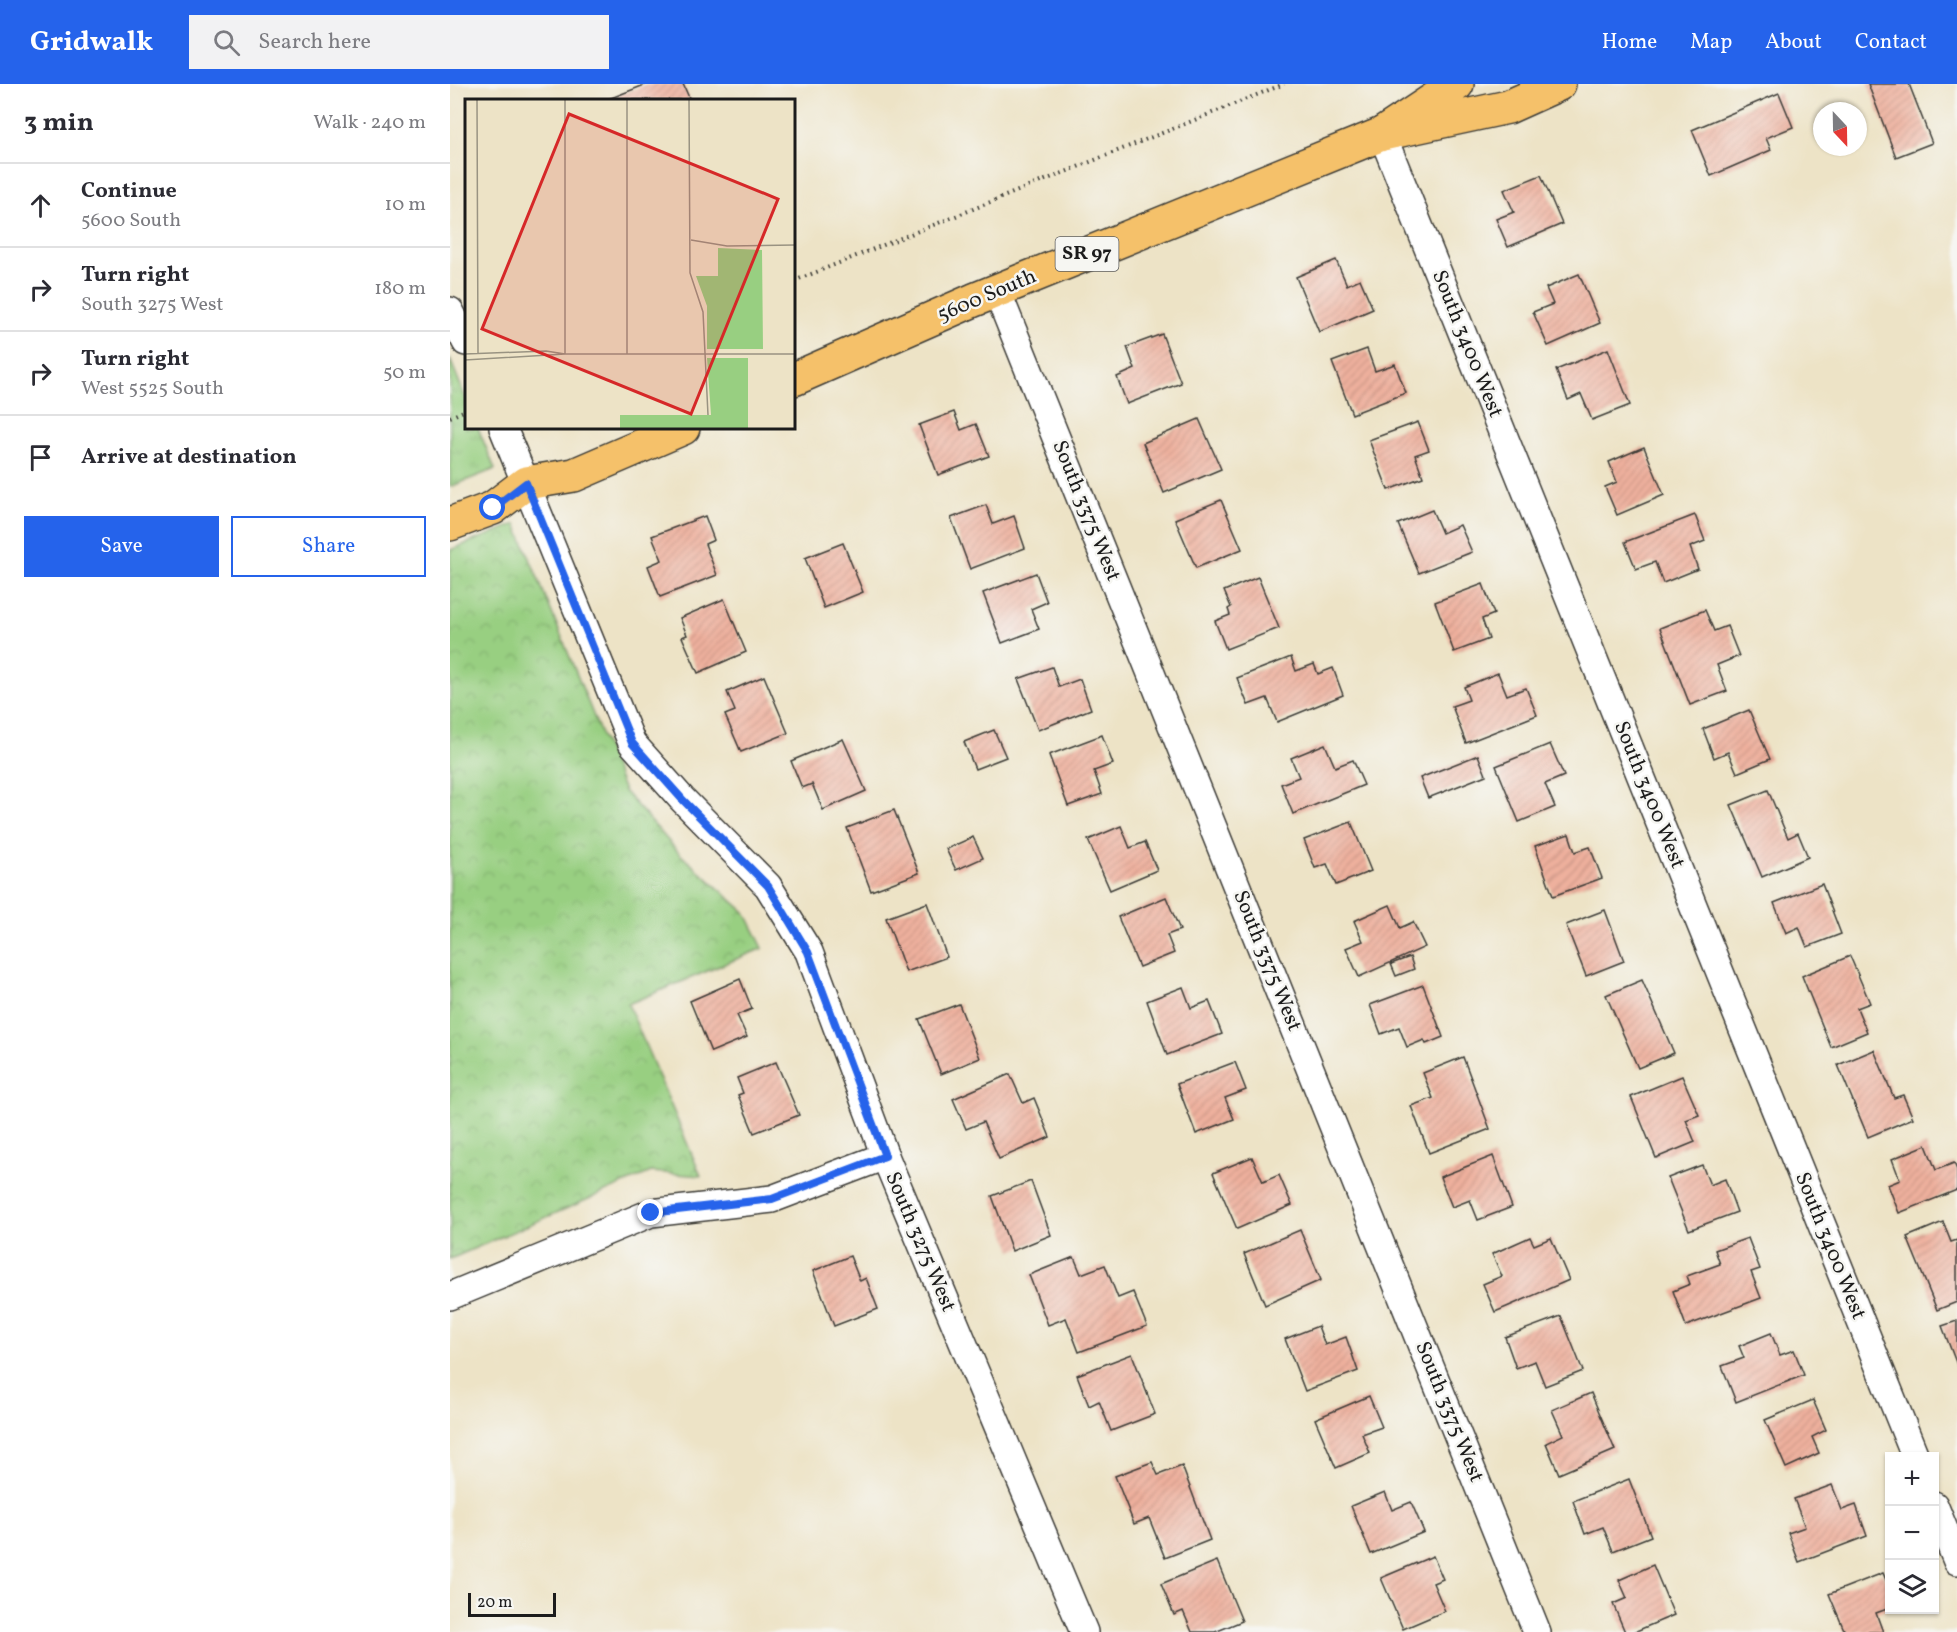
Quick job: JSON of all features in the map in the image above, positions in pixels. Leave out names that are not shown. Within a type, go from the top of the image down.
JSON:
[{"type":"main road","name":"5600 South","points":[[1382,134],[1456,84]]},
{"type":"main road","name":"5600 South","points":[[795,379],[997,291],[1382,134],[1508,107],[1559,84]]},
{"type":"main road","points":[[450,524],[493,508],[526,483],[574,475],[681,429]]},
{"type":"street","name":"South 3400 West","points":[[1382,134],[1913,1452]]},
{"type":"street","name":"South 3375 West","points":[[997,291],[1537,1632]]},
{"type":"street","points":[[450,311],[465,340]]},
{"type":"street","name":"South 3275 West","points":[[503,429],[632,743],[682,799],[768,886],[808,952],[885,1156],[1084,1632]]},
{"type":"street","points":[[450,1296],[651,1213],[772,1199],[885,1156]]},
{"type":"street","points":[[1935,1506],[1957,1561]]},
{"type":"path","points":[[795,280],[1284,84]]},
{"type":"path","points":[[450,417],[465,410]]},
{"type":"green space","points":[[450,359],[465,396],[465,429],[478,429],[495,469],[450,487]]},
{"type":"green space","points":[[516,524],[624,791],[680,854],[745,912],[763,948],[628,1004],[701,1176],[651,1172],[450,1259],[450,550]]},
{"type":"building","points":[[647,84],[683,84],[690,99],[609,99]]},
{"type":"building","points":[[1868,84],[1909,84],[1932,143],[1896,157]]},
{"type":"building","points":[[1779,93],[1793,127],[1766,138],[1771,150],[1711,176],[1692,130]]},
{"type":"building","points":[[1541,175],[1562,224],[1508,247],[1496,219],[1514,212],[1504,190]]},
{"type":"building","points":[[1336,260],[1347,285],[1360,279],[1373,309],[1319,332],[1296,277]]},
{"type":"building","points":[[1579,274],[1600,323],[1548,346],[1533,312],[1553,304],[1546,288]]},
{"type":"building","points":[[1162,334],[1181,383],[1127,404],[1117,377],[1135,369],[1127,347]]},
{"type":"building","points":[[1367,349],[1375,371],[1395,364],[1406,393],[1352,414],[1332,362]]},
{"type":"building","points":[[1608,349],[1630,405],[1592,420],[1581,394],[1568,400],[1556,370]]},
{"type":"building","points":[[954,412],[961,430],[976,424],[989,456],[938,475],[919,425]]},
{"type":"building","points":[[1199,419],[1221,469],[1164,493],[1143,443]]},
{"type":"building","points":[[1418,422],[1429,450],[1415,455],[1423,477],[1388,490],[1369,440]]},
{"type":"building","points":[[1644,447],[1664,495],[1617,515],[1605,487],[1617,482],[1609,462]]},
{"type":"building","points":[[1221,500],[1242,549],[1196,568],[1175,519]]},
{"type":"building","points":[[986,505],[993,524],[1014,516],[1025,548],[970,569],[951,518]]},
{"type":"building","points":[[1432,510],[1442,533],[1460,525],[1472,552],[1419,573],[1398,524]]},
{"type":"building","points":[[1695,515],[1705,541],[1690,547],[1698,569],[1663,583],[1655,562],[1636,569],[1625,542]]},
{"type":"building","points":[[705,516],[714,540],[705,544],[717,575],[660,597],[648,566],[662,560],[652,536]]},
{"type":"building","points":[[843,543],[863,592],[824,608],[805,558]]},
{"type":"building","points":[[1036,573],[1047,602],[1031,609],[1039,629],[1002,643],[983,593]]},
{"type":"building","points":[[1258,577],[1279,628],[1226,649],[1215,621],[1230,615],[1228,609],[1231,607],[1224,591]]},
{"type":"building","points":[[1483,584],[1494,614],[1482,619],[1489,639],[1454,652],[1435,602]]},
{"type":"building","points":[[724,599],[746,652],[698,673],[682,637],[687,635],[680,618]]},
{"type":"building","points":[[1705,610],[1714,631],[1727,626],[1739,656],[1717,665],[1727,691],[1690,705],[1660,628]]},
{"type":"building","points":[[1291,657],[1296,671],[1314,664],[1318,674],[1333,668],[1343,695],[1277,722],[1267,698],[1248,705],[1237,678]]},
{"type":"building","points":[[1052,667],[1059,687],[1080,679],[1091,709],[1038,730],[1018,679]]},
{"type":"building","points":[[1498,673],[1507,695],[1526,688],[1537,715],[1466,743],[1452,706],[1469,700],[1464,687]]},
{"type":"building","points":[[764,676],[788,733],[741,752],[725,715],[735,711],[727,692]]},
{"type":"building","points":[[1749,710],[1770,759],[1737,773],[1728,752],[1714,758],[1703,729]]},
{"type":"building","points":[[994,730],[1006,757],[975,769],[964,742]]},
{"type":"building","points":[[1102,735],[1113,764],[1094,771],[1102,794],[1068,806],[1049,755]]},
{"type":"building","points":[[843,739],[866,791],[823,810],[812,784],[802,788],[791,761]]},
{"type":"building","points":[[1325,744],[1335,767],[1353,760],[1364,785],[1293,814],[1281,784],[1299,777],[1291,758]]},
{"type":"building","points":[[1550,744],[1564,776],[1545,784],[1555,807],[1519,822],[1496,766]]},
{"type":"building","points":[[1478,755],[1486,775],[1428,798],[1420,778]]},
{"type":"building","points":[[1768,790],[1788,838],[1798,833],[1808,857],[1762,877],[1731,805]]},
{"type":"building","points":[[894,810],[919,873],[871,891],[847,828]]},
{"type":"building","points":[[1351,822],[1371,871],[1336,885],[1327,864],[1315,868],[1304,840]]},
{"type":"building","points":[[1121,826],[1130,848],[1145,842],[1157,870],[1110,890],[1088,840]]},
{"type":"building","points":[[1569,834],[1575,852],[1590,847],[1602,878],[1553,896],[1535,846]]},
{"type":"building","points":[[973,837],[983,858],[956,870],[946,849]]},
{"type":"building","points":[[1822,884],[1841,934],[1807,947],[1799,927],[1786,933],[1774,903]]},
{"type":"building","points":[[1166,897],[1180,930],[1167,935],[1174,953],[1139,967],[1118,917]]},
{"type":"building","points":[[927,903],[947,957],[906,972],[886,918]]},
{"type":"building","points":[[1390,905],[1400,928],[1413,922],[1425,947],[1359,977],[1346,948],[1363,941],[1354,921]]},
{"type":"building","points":[[1605,910],[1624,961],[1586,976],[1566,925]]},
{"type":"building","points":[[1850,956],[1870,1003],[1857,1008],[1867,1032],[1831,1047],[1802,976]]},
{"type":"building","points":[[1410,957],[1414,969],[1396,976],[1391,964]]},
{"type":"building","points":[[740,979],[752,1009],[737,1015],[747,1037],[711,1052],[690,1001]]},
{"type":"building","points":[[1642,980],[1674,1053],[1638,1068],[1606,995]]},
{"type":"building","points":[[1423,985],[1443,1037],[1426,1044],[1424,1040],[1407,1047],[1399,1027],[1381,1034],[1370,1005]]},
{"type":"building","points":[[1183,987],[1191,1008],[1209,1001],[1222,1034],[1167,1055],[1147,1001]]},
{"type":"building","points":[[959,1004],[980,1058],[941,1074],[919,1019]]},
{"type":"building","points":[[1874,1050],[1894,1098],[1903,1095],[1913,1118],[1868,1137],[1838,1065]]},
{"type":"building","points":[[1463,1057],[1490,1129],[1429,1153],[1411,1106],[1433,1098],[1423,1073]]},
{"type":"building","points":[[776,1062],[799,1115],[754,1133],[738,1095],[743,1093],[737,1078]]},
{"type":"building","points":[[1235,1062],[1246,1090],[1225,1098],[1234,1119],[1196,1134],[1177,1084]]},
{"type":"building","points":[[1010,1074],[1023,1103],[1034,1098],[1050,1137],[999,1159],[983,1122],[966,1129],[953,1099]]},
{"type":"building","points":[[1682,1076],[1699,1115],[1686,1120],[1695,1142],[1656,1158],[1631,1097]]},
{"type":"building","points":[[1926,1145],[1936,1170],[1954,1163],[1957,1170],[1957,1190],[1899,1213],[1888,1185],[1900,1180],[1892,1159]]},
{"type":"building","points":[[1493,1156],[1512,1207],[1478,1220],[1470,1200],[1452,1207],[1440,1177]]},
{"type":"building","points":[[1252,1157],[1263,1182],[1279,1175],[1292,1205],[1237,1229],[1213,1173]]},
{"type":"building","points":[[1702,1165],[1710,1185],[1725,1179],[1737,1212],[1689,1230],[1668,1178]]},
{"type":"building","points":[[1031,1181],[1051,1235],[1012,1251],[992,1196]]},
{"type":"building","points":[[1943,1222],[1951,1242],[1957,1240],[1957,1302],[1937,1310],[1907,1237]]},
{"type":"building","points":[[1300,1230],[1321,1280],[1265,1305],[1244,1254]]},
{"type":"building","points":[[1530,1237],[1534,1245],[1551,1238],[1569,1280],[1495,1312],[1483,1284],[1502,1276],[1492,1254]]},
{"type":"building","points":[[1748,1238],[1760,1269],[1751,1272],[1761,1298],[1686,1326],[1673,1291],[1690,1284],[1687,1276],[1720,1264],[1715,1250]]},
{"type":"building","points":[[850,1256],[860,1281],[866,1278],[878,1309],[834,1326],[813,1271]]},
{"type":"building","points":[[1074,1257],[1081,1274],[1105,1265],[1118,1298],[1133,1292],[1147,1326],[1079,1352],[1066,1318],[1048,1325],[1029,1275]]},
{"type":"building","points":[[1561,1316],[1583,1371],[1545,1386],[1535,1361],[1516,1368],[1505,1337]]},
{"type":"building","points":[[1957,1321],[1957,1365],[1942,1326]]},
{"type":"building","points":[[1318,1326],[1325,1345],[1346,1337],[1358,1371],[1305,1391],[1285,1339]]},
{"type":"building","points":[[1771,1333],[1780,1355],[1794,1350],[1804,1375],[1736,1402],[1722,1366],[1744,1358],[1739,1346]]},
{"type":"building","points":[[1132,1354],[1155,1414],[1111,1431],[1099,1401],[1089,1406],[1077,1375]]},
{"type":"building","points":[[1591,1393],[1615,1450],[1559,1474],[1546,1443],[1563,1435],[1552,1410]]},
{"type":"building","points":[[1369,1396],[1382,1427],[1362,1434],[1370,1453],[1336,1468],[1315,1419]]},
{"type":"building","points":[[1813,1400],[1826,1430],[1812,1437],[1819,1453],[1786,1468],[1765,1420]]},
{"type":"building","points":[[1152,1462],[1158,1475],[1182,1466],[1210,1540],[1165,1558],[1149,1518],[1134,1524],[1115,1476]]},
{"type":"building","points":[[1629,1479],[1651,1536],[1613,1551],[1603,1527],[1585,1534],[1573,1501]]},
{"type":"building","points":[[1832,1485],[1842,1510],[1856,1505],[1867,1536],[1799,1562],[1788,1533],[1805,1527],[1794,1499]]},
{"type":"building","points":[[1385,1492],[1392,1510],[1411,1502],[1424,1532],[1371,1554],[1351,1506]]},
{"type":"building","points":[[1433,1556],[1443,1579],[1433,1583],[1445,1611],[1403,1629],[1381,1578]]},
{"type":"building","points":[[1217,1561],[1242,1621],[1215,1632],[1192,1632],[1183,1611],[1174,1615],[1161,1584]]},
{"type":"building","points":[[1653,1565],[1674,1615],[1634,1632],[1625,1632],[1613,1604],[1627,1598],[1619,1580]]},
{"type":"building","points":[[1883,1573],[1885,1610],[1876,1613],[1883,1632],[1845,1632],[1829,1594]]},
{"type":"route","points":[[493,508],[526,483],[632,743],[682,799],[768,886],[808,952],[885,1156],[772,1199],[651,1213]]}]
